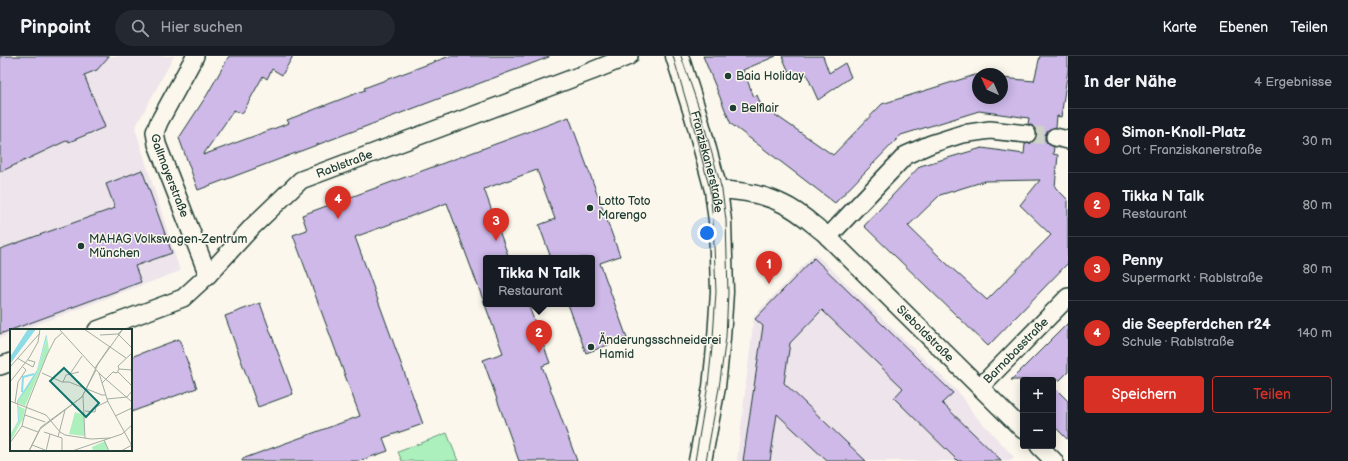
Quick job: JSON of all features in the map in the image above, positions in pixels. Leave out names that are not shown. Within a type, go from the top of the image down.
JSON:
[{"type":"main road","name":"Franziskanerstraße","points":[[677,56],[696,116],[716,190],[720,221],[722,292],[719,338],[714,387],[700,461]]},
{"type":"street","name":"Gallmayerstraße","points":[[195,56],[155,132],[157,144],[208,276]]},
{"type":"street","name":"Rablstraße","points":[[100,329],[183,298],[208,276],[253,226],[301,180],[585,74],[629,56]]},
{"type":"street","points":[[828,237],[906,155],[931,144],[962,134],[990,130],[1027,134]]},
{"type":"street","name":"Sieboldstraße","points":[[716,190],[736,190],[758,195],[783,204],[802,216],[828,237],[1020,427]]},
{"type":"street","name":"Barnabasstraße","points":[[980,387],[1068,297]]},
{"type":"street","points":[[0,366],[10,362]]},
{"type":"street","points":[[1042,449],[1054,461]]},
{"type":"shaded area","points":[[0,56],[174,56],[135,128],[180,271],[25,329],[10,329],[10,334],[0,338]]},
{"type":"shaded area","points":[[815,253],[963,397],[972,412],[1014,457],[1010,461],[737,461],[754,316]]},
{"type":"green space","points":[[447,433],[458,461],[402,461],[398,452]]},
{"type":"building","points":[[0,56],[109,56],[97,70],[84,75],[105,127],[69,142],[68,140],[0,172]]},
{"type":"building","points":[[229,56],[293,56],[282,75],[272,69],[267,79],[263,76],[242,114],[234,110],[203,155],[289,123],[287,120],[365,90],[364,88],[450,56],[549,57],[198,190],[179,138],[207,95]]},
{"type":"building","points":[[703,56],[776,56],[743,70],[754,97],[757,95],[761,105],[833,155],[882,104],[972,76],[972,104],[1008,104],[1008,79],[1034,81],[1040,56],[1068,56],[1068,70],[1061,117],[1057,116],[1056,127],[1048,130],[1045,135],[1045,140],[1048,144],[1054,147],[1053,154],[1058,155],[1055,187],[1068,200],[1068,263],[988,346],[864,226],[920,166],[982,148],[1024,154],[1025,144],[1031,143],[1035,140],[1037,135],[1033,126],[1028,124],[1029,118],[979,111],[901,135],[835,203],[731,124]],"holes":[[[1040,180],[1020,205],[1051,235],[987,300],[908,226],[940,195],[985,181]]]},
{"type":"building","points":[[782,56],[823,56],[829,73],[845,63],[851,77],[818,100],[805,71],[791,77]]},
{"type":"building","points":[[569,117],[620,256],[600,263],[627,338],[586,353],[569,307],[595,307],[595,255],[550,255],[539,225],[555,219],[537,170],[484,189],[508,255],[483,255],[483,299],[447,203],[355,237],[423,424],[383,438],[388,451],[359,461],[242,461],[242,459],[360,416],[293,235],[307,230],[302,215]]},
{"type":"building","points":[[142,170],[172,253],[135,266],[141,282],[14,329],[10,329],[0,334],[0,249],[115,208],[106,184]]},
{"type":"building","points":[[814,258],[953,393],[942,403],[1002,461],[958,461],[894,398],[903,388],[822,310],[790,343],[784,383],[866,461],[827,461],[777,414],[770,461],[743,461],[763,326],[755,319]]},
{"type":"building","points":[[260,303],[293,394],[258,407],[225,316]]},
{"type":"building","points":[[486,307],[529,307],[550,363],[542,366],[577,461],[519,461],[483,360],[503,353]]},
{"type":"building","points":[[1068,323],[1068,372],[1060,380],[1056,380],[1056,377],[1020,377],[1020,380],[1011,380]]},
{"type":"building","points":[[179,339],[197,388],[132,412],[132,357]]},
{"type":"building","points":[[1056,389],[1068,401],[1068,440],[1056,428]]},
{"type":"tunnel","points":[[1027,134],[1055,137]]},
{"type":"tram line","points":[[673,56],[710,190],[713,222],[716,292],[713,338],[708,385],[695,461]]},
{"type":"tram line","points":[[681,56],[701,114],[722,190],[726,220],[728,293],[726,337],[719,388],[706,461]]},
{"type":"place","name":"Baia Holiday","points":[[728,76]]},
{"type":"place","name":"Belflair","points":[[733,108]]},
{"type":"place","name":"Lotto Toto Marengo","points":[[590,208]]},
{"type":"place","name":"die Seepferdchen r24","points":[[338,219]]},
{"type":"place","name":"Penny","points":[[496,241]]},
{"type":"place","name":"MAHAG Volkswagen-Zentrum München","points":[[81,246]]},
{"type":"place","name":"Simon-Knoll-Platz","points":[[769,284]]},
{"type":"place","name":"Änderungsschneiderei Hamid","points":[[591,347]]},
{"type":"place","name":"Tikka N Talk","points":[[539,353]]}]
